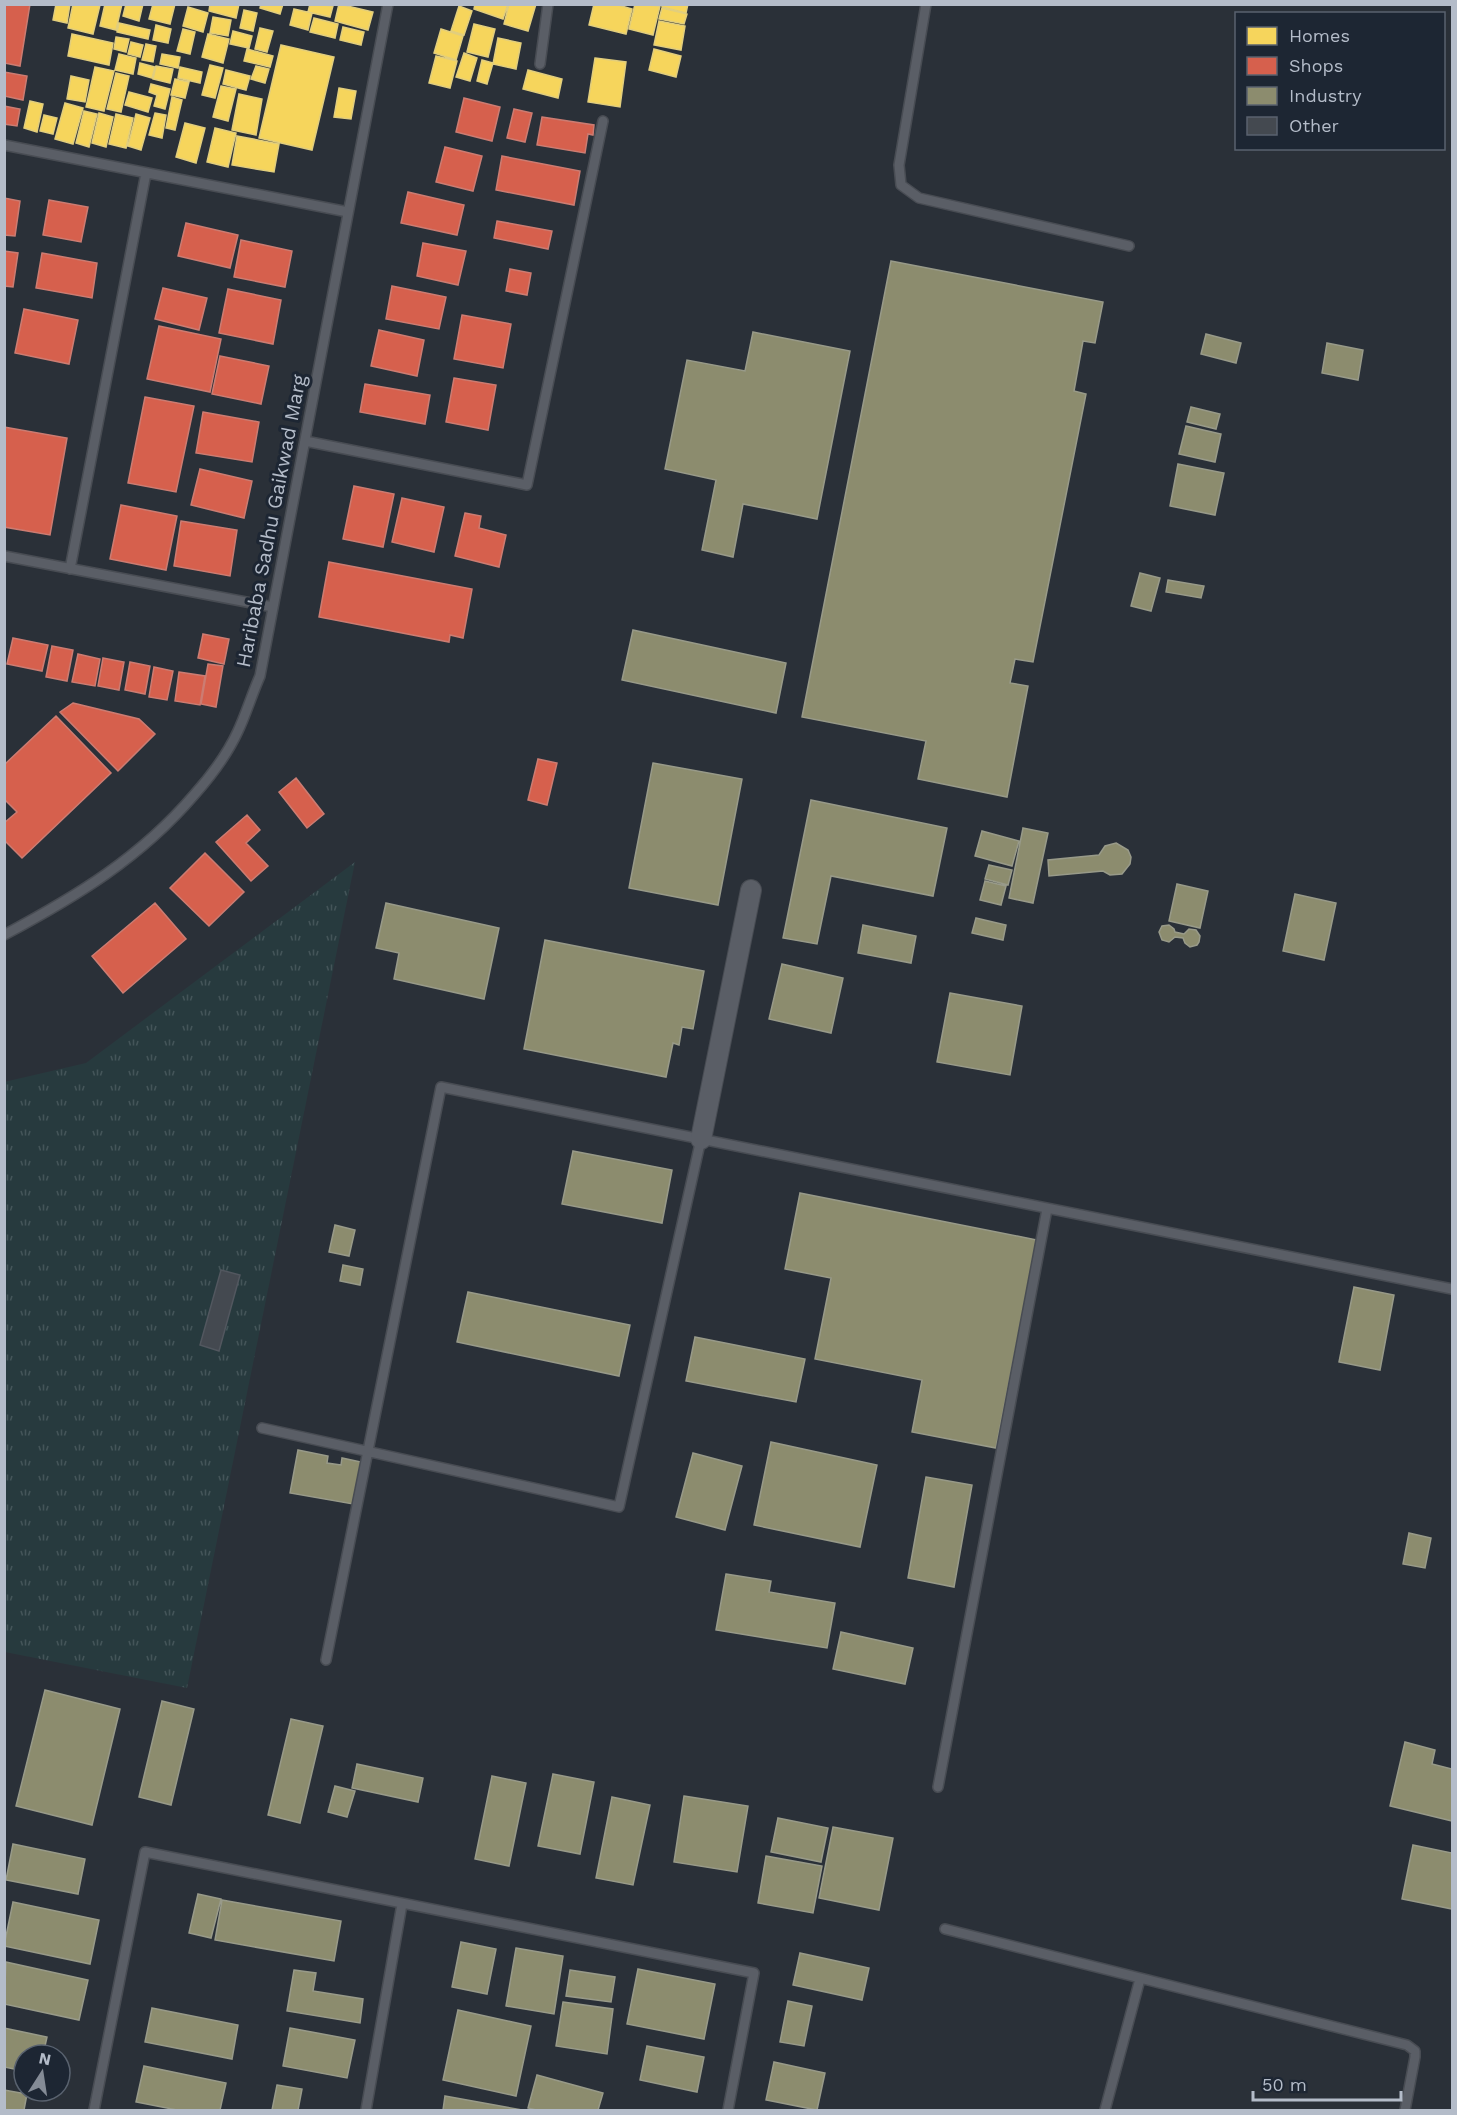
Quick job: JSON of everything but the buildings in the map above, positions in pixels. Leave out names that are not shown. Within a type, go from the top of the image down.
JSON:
[{"type":"street","points":[[701,1139],[751,891]]},
{"type":"lane","name":"Haribaba Sadhu Gaikwad Marg","points":[[4,935],[63,904],[120,866],[169,824],[212,774],[238,732],[260,676],[388,4]]},
{"type":"lane","points":[[540,64],[548,4]]},
{"type":"lane","points":[[926,4],[899,165],[901,185],[919,198],[1129,246]]},
{"type":"lane","points":[[304,441],[527,485],[603,121]]},
{"type":"lane","points":[[4,145],[348,213]]},
{"type":"lane","points":[[70,569],[146,172]]},
{"type":"lane","points":[[4,556],[273,607]]},
{"type":"lane","points":[[326,1660],[441,1088],[1452,1289]]},
{"type":"lane","points":[[262,1428],[619,1507],[701,1139]]},
{"type":"lane","points":[[938,1787],[1047,1209]]},
{"type":"lane","points":[[94,2110],[145,1852],[754,1973],[728,2110]]},
{"type":"lane","points":[[366,2110],[402,1904]]},
{"type":"lane","points":[[945,1929],[1412,2048],[1415,2051],[1415,2057],[1405,2110]]},
{"type":"lane","points":[[1105,2110],[1140,1979]]},
{"type":"green space","points":[[355,862],[187,1688],[5,1652],[4,1082],[86,1063]]}]
